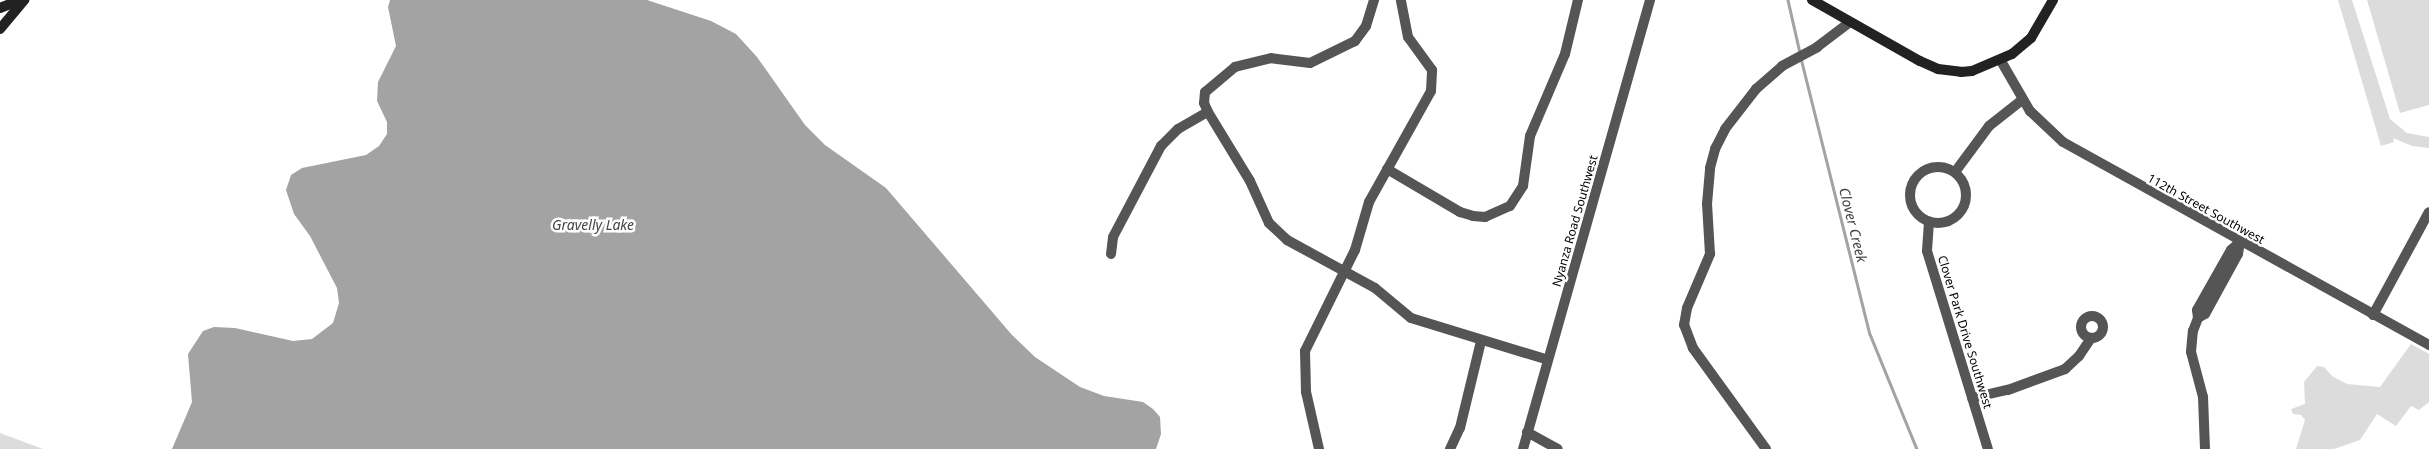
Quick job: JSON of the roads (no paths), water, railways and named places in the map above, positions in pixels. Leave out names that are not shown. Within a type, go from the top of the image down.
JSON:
[{"type":"main road","points":[[0,8],[20,0]]},
{"type":"main road","points":[[0,29],[24,0]]},
{"type":"main road","points":[[1812,0],[1938,69],[1972,71],[2001,61],[2031,38],[2053,0]]},
{"type":"street","points":[[1374,0],[1366,26],[1355,40],[1310,63],[1272,58],[1240,65],[1206,92],[1204,103],[1208,112],[1278,234],[1375,288],[1412,318],[1481,341],[1548,360]]},
{"type":"street","points":[[1319,449],[1306,392],[1306,351],[1355,250],[1366,208],[1431,91],[1432,78],[1428,62],[1408,37],[1401,0]]},
{"type":"street","points":[[1387,168],[1460,212],[1486,217],[1510,206],[1523,186],[1530,136],[1565,54],[1578,0]]},
{"type":"street","name":"Nyanza Road Southwest","points":[[1522,449],[1650,0]]},
{"type":"street","points":[[1766,449],[1693,348],[1684,325],[1686,308],[1710,254],[1706,204],[1715,149],[1745,100],[1788,62],[1805,53],[1850,22]]},
{"type":"street","name":"112th Street Southwest","points":[[2001,61],[2022,100],[2038,121],[2063,142],[2240,242],[2429,345]]},
{"type":"street","points":[[1955,172],[1989,126],[2022,100]]},
{"type":"street","points":[[1111,254],[1113,237],[1161,146],[1178,129],[1208,112]]},
{"type":"street","points":[[1938,166],[1955,172],[1966,188],[1964,206],[1952,220],[1929,222],[1912,207],[1910,188],[1920,173],[1938,166]]},
{"type":"street","points":[[2373,315],[2429,212]]},
{"type":"street","name":"Clover Park Drive Southwest","points":[[1929,222],[1927,251],[1988,449]]},
{"type":"street","points":[[2205,449],[2203,397],[2191,352],[2193,330],[2198,318],[2205,314],[2238,254],[2240,242]]},
{"type":"street","points":[[1972,398],[2008,390],[2065,370],[2080,356],[2090,338]]},
{"type":"street","points":[[1450,449],[1460,428],[1481,341]]},
{"type":"street","points":[[1527,432],[1558,449]]},
{"type":"water","name":"Gravelly Lake","points":[[390,0],[647,0],[711,21],[736,34],[757,57],[805,125],[825,145],[886,188],[1012,335],[1035,357],[1080,387],[1104,396],[1143,402],[1153,409],[1160,417],[1161,434],[1156,449],[172,449],[192,402],[188,354],[203,331],[214,327],[235,328],[293,341],[312,339],[333,323],[339,303],[337,288],[310,236],[294,214],[286,190],[291,175],[302,168],[366,155],[379,146],[387,134],[387,122],[377,101],[378,82],[396,46],[388,7]]},
{"type":"waterway","name":"Clover Creek","points":[[1788,0],[1800,53]]},
{"type":"waterway","name":"Clover Creek","points":[[1801,58],[1870,334],[1917,449]]}]
